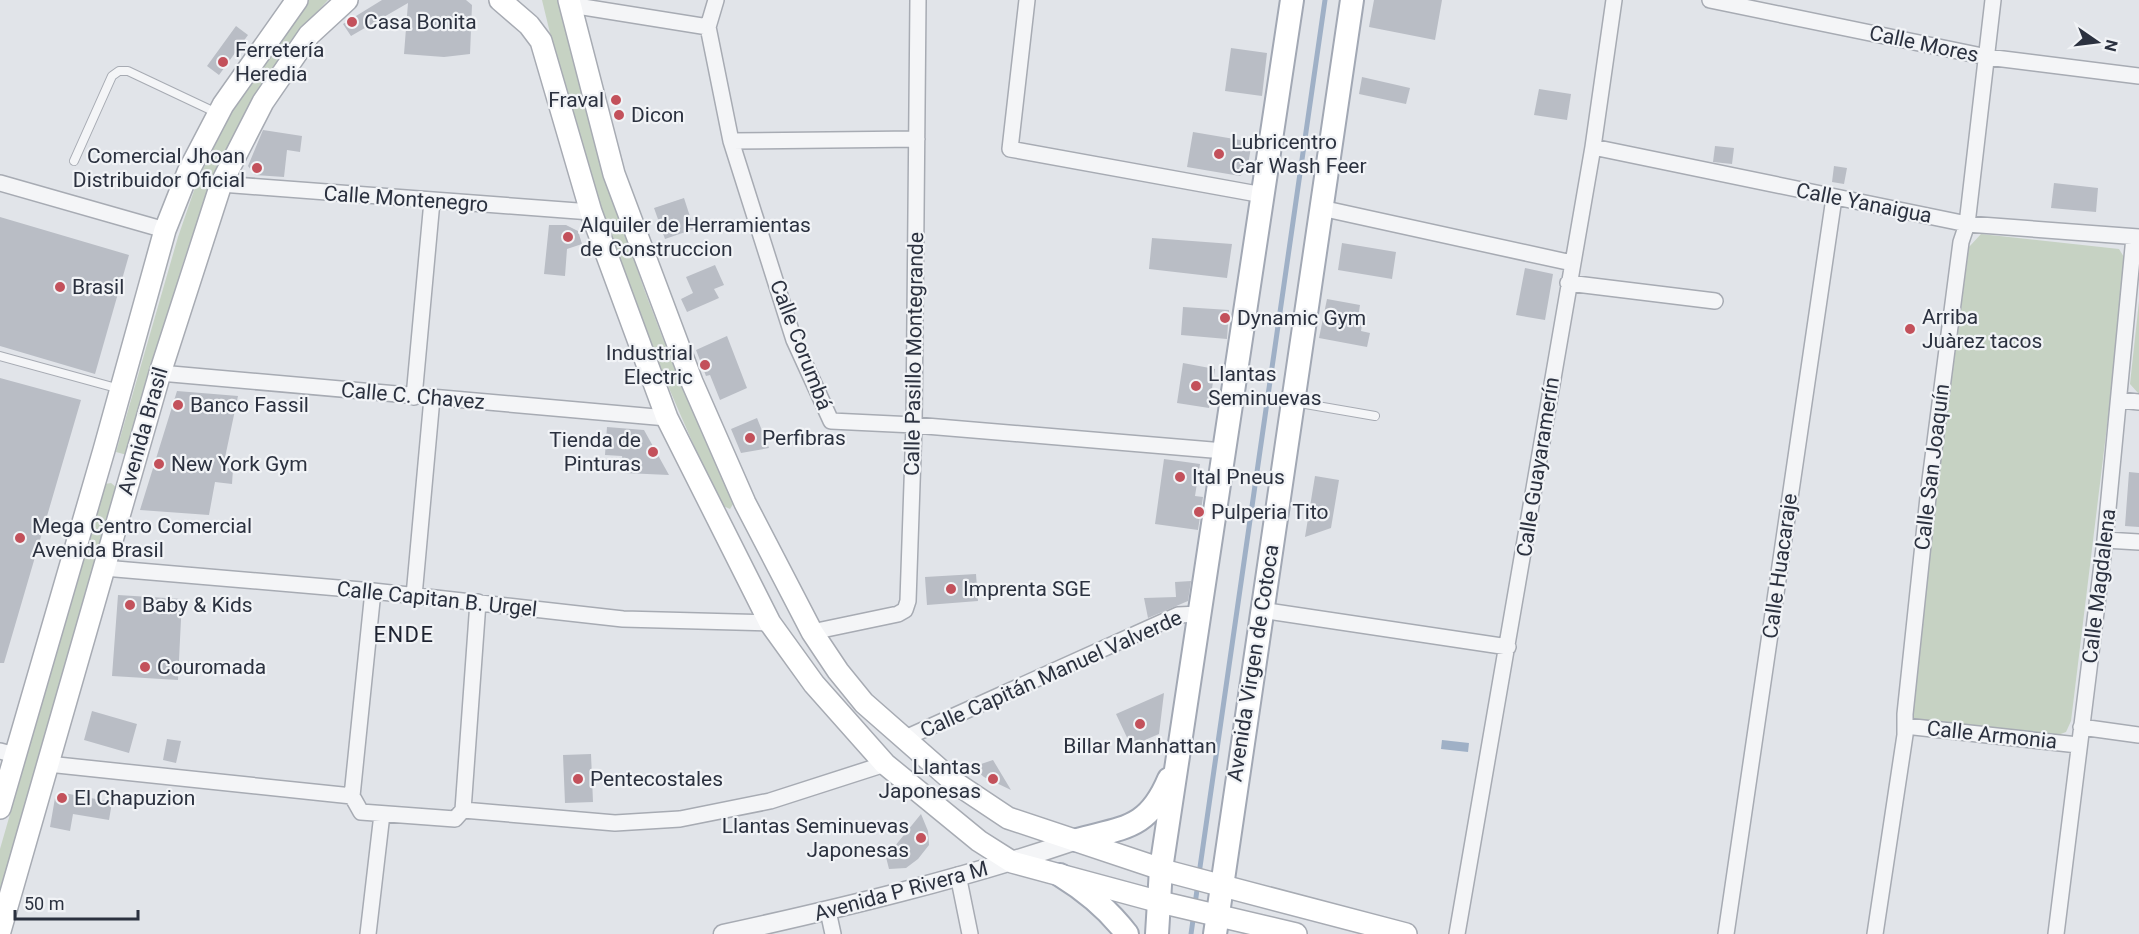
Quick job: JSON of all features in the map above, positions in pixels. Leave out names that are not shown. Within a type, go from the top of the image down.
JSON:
[{"type":"main road","name":"Avenida Brasil","points":[[0,808],[7,753],[96,477],[165,230],[188,172],[218,114],[297,0]]},
{"type":"main road","name":"Avenida Brasil","points":[[0,931],[160,373],[221,184],[263,102],[309,35],[347,0]]},
{"type":"main road","points":[[500,0],[529,25],[541,41],[591,212],[667,418],[770,623],[814,684],[885,764],[979,841],[1012,862],[1163,903],[1214,921],[1296,934]]},
{"type":"main road","points":[[1157,934],[1163,903],[1179,755],[1199,614],[1292,0]]},
{"type":"main road","name":"Avenida Virgen de Cotoca","points":[[1214,921],[1217,884],[1261,610],[1352,0]]},
{"type":"main road","points":[[570,3],[614,174],[692,382],[745,503],[812,632],[858,695],[903,739],[954,782],[1008,818],[1166,870],[1406,934]]},
{"type":"main road","points":[[104,450],[116,461],[134,462]]},
{"type":"main road","points":[[96,477],[110,474],[127,486]]},
{"type":"main road","points":[[717,516],[733,515],[745,503]]},
{"type":"main road","points":[[730,542],[741,529],[758,528]]},
{"type":"main road","points":[[1077,840],[1130,826],[1146,817],[1160,800],[1179,755]]},
{"type":"main road","points":[[1060,875],[1084,889],[1115,919],[1126,934]]},
{"type":"street","name":"Calle Corumbá","points":[[716,0],[708,27],[730,141],[794,340],[831,421],[914,425],[1224,451]]},
{"type":"street","name":"Calle Pasillo Montegrande","points":[[812,632],[898,614],[905,610],[914,425],[918,0]]},
{"type":"street","points":[[1027,0],[1010,149],[1263,195]]},
{"type":"street","name":"Calle Guayaramerín","points":[[1457,934],[1593,147],[1614,0]]},
{"type":"street","name":"Calle Mores","points":[[1710,0],[1987,57],[2139,76]]},
{"type":"street","name":"Calle San Joaquín","points":[[1875,934],[1905,726],[1929,488],[1961,242],[1967,224],[1993,0]]},
{"type":"street","points":[[570,3],[708,27]]},
{"type":"street","points":[[730,141],[917,139]]},
{"type":"street","name":"Calle Yanaigua","points":[[1593,147],[1967,224],[2137,237]]},
{"type":"street","points":[[0,183],[165,230]]},
{"type":"street","name":"Calle Montenegro","points":[[221,184],[591,212]]},
{"type":"street","name":"Calle Huacaraje","points":[[1726,934],[1834,198]]},
{"type":"street","points":[[414,397],[432,201]]},
{"type":"street","points":[[1321,208],[1572,262]]},
{"type":"street","name":"Calle Magdalena","points":[[2056,934],[2105,540],[2137,237]]},
{"type":"street","points":[[1569,283],[1715,301]]},
{"type":"street","name":"Calle C. Chavez","points":[[160,373],[667,418]]},
{"type":"street","points":[[414,596],[432,398]]},
{"type":"street","points":[[2121,400],[2139,402]]},
{"type":"street","points":[[2105,540],[2139,542]]},
{"type":"street","name":"Calle Capitan B. Urgel","points":[[104,568],[374,591],[623,619],[770,623]]},
{"type":"street","points":[[374,591],[352,796],[362,812],[455,819],[463,810],[478,602]]},
{"type":"street","points":[[1261,610],[1508,647]]},
{"type":"street","name":"Calle Capitán Manuel Valverde","points":[[903,739],[1178,615],[1199,614]]},
{"type":"street","name":"Calle Armonia","points":[[1905,726],[2078,745]]},
{"type":"street","name":"Calle Armonia","points":[[2081,727],[2139,735]]},
{"type":"street","points":[[48,764],[352,796]]},
{"type":"street","points":[[463,810],[615,824],[680,819],[770,801],[885,764]]},
{"type":"street","points":[[368,934],[382,814]]},
{"type":"street","name":"Avenida P Rivera M","points":[[723,934],[828,911],[1012,862],[1077,840]]},
{"type":"street","points":[[958,875],[970,934]]},
{"type":"street","points":[[828,911],[833,934]]},
{"type":"lane","points":[[74,161],[112,76],[118,71],[128,71],[218,114]]},
{"type":"lane","points":[[0,356],[121,389]]},
{"type":"lane","points":[[1292,402],[1375,416]]},
{"type":"green space","points":[[308,0],[328,0],[303,27],[261,88],[237,129],[208,190],[183,263],[127,455],[116,452],[178,237],[198,179],[236,104],[285,29]]},
{"type":"green space","points":[[542,0],[558,0],[602,166],[663,339],[735,501],[730,509],[721,505],[670,392],[624,276],[581,149]]},
{"type":"green space","points":[[1981,234],[2119,249],[2127,262],[2071,721],[2066,732],[2058,735],[1912,721],[1908,714],[1969,247]]},
{"type":"green space","points":[[2139,301],[2139,394],[2130,384]]},
{"type":"green space","points":[[111,483],[116,487],[116,492],[0,892],[0,849],[105,484]]},
{"type":"water","points":[[1442,740],[1469,743],[1468,752],[1441,749]]},
{"type":"building","points":[[382,0],[466,0],[472,5],[470,54],[444,57],[404,54],[408,3],[351,36],[343,24]]},
{"type":"building","points":[[1374,0],[1442,0],[1435,40],[1369,27]]},
{"type":"building","points":[[236,26],[248,35],[219,75],[207,66]]},
{"type":"building","points":[[1231,48],[1267,53],[1262,96],[1225,91]]},
{"type":"building","points":[[1362,77],[1410,88],[1406,104],[1359,94]]},
{"type":"building","points":[[1539,89],[1571,94],[1567,120],[1534,115]]},
{"type":"building","points":[[263,130],[302,136],[300,152],[287,150],[284,177],[255,175],[248,166]]},
{"type":"building","name":"Lubricentro Car Wash Feer","points":[[1193,132],[1252,142],[1247,170],[1240,176],[1187,167]]},
{"type":"building","points":[[1715,146],[1734,148],[1732,164],[1713,162]]},
{"type":"building","points":[[1834,166],[1847,168],[1844,184],[1832,182]]},
{"type":"building","points":[[2054,183],[2098,188],[2096,212],[2051,208]]},
{"type":"building","points":[[684,198],[694,229],[665,239],[654,208]]},
{"type":"building","name":"Brasil","points":[[0,217],[129,255],[95,374],[0,346]]},
{"type":"building","points":[[549,225],[566,225],[578,231],[582,244],[567,249],[565,276],[544,274]]},
{"type":"building","points":[[1152,238],[1232,244],[1227,278],[1149,269]]},
{"type":"building","points":[[1342,243],[1396,252],[1392,279],[1338,270]]},
{"type":"building","points":[[715,265],[724,285],[714,289],[719,298],[687,312],[681,299],[693,293],[686,277]]},
{"type":"building","points":[[1525,268],[1553,274],[1545,320],[1516,315]]},
{"type":"building","points":[[1327,299],[1360,305],[1358,318],[1363,319],[1361,331],[1370,333],[1367,347],[1319,338]]},
{"type":"building","points":[[1183,307],[1229,310],[1227,339],[1181,335]]},
{"type":"building","points":[[727,336],[747,388],[720,400],[710,375],[706,376],[696,350]]},
{"type":"building","name":"Llantas Seminuevas","points":[[1183,363],[1215,369],[1209,408],[1177,403]]},
{"type":"building","name":"Mega Centro Comercial Avenida Brasil","points":[[0,378],[81,400],[4,663],[0,663]]},
{"type":"building","points":[[177,391],[238,396],[223,467],[233,469],[232,484],[215,482],[209,515],[140,510]]},
{"type":"building","name":"Perfibras","points":[[757,418],[769,448],[741,453],[731,429]]},
{"type":"building","points":[[607,427],[644,430],[669,475],[625,473],[622,456],[605,455]]},
{"type":"building","points":[[1164,459],[1200,464],[1195,496],[1203,497],[1198,530],[1155,524]]},
{"type":"building","points":[[2129,472],[2139,473],[2139,527],[2125,526]]},
{"type":"building","points":[[1315,476],[1339,480],[1331,528],[1305,537]]},
{"type":"building","name":"Imprenta SGE","points":[[976,574],[978,601],[927,605],[925,577]]},
{"type":"building","points":[[1191,581],[1188,601],[1148,618],[1144,598],[1176,597],[1175,582]]},
{"type":"building","points":[[118,595],[182,599],[178,680],[112,676]]},
{"type":"building","name":"Billar Manhattan","points":[[1164,693],[1159,734],[1131,746],[1116,714]]},
{"type":"building","points":[[92,711],[137,724],[129,753],[84,740]]},
{"type":"building","points":[[167,739],[181,741],[176,763],[163,760]]},
{"type":"building","name":"Pentecostales","points":[[591,754],[593,802],[565,803],[563,755]]},
{"type":"building","points":[[993,760],[1011,790],[984,777],[972,767]]},
{"type":"building","points":[[64,793],[112,802],[109,820],[73,814],[70,831],[50,827],[55,798]]},
{"type":"building","points":[[921,814],[928,831],[929,845],[918,859],[906,868],[889,869],[886,857]]},
{"type":"waterway","points":[[1199,874],[1325,0]]},
{"type":"waterway","points":[[1195,904],[1198,883]]},
{"type":"waterway","points":[[1191,934],[1194,913]]},
{"type":"place","name":"Casa Bonita","points":[[352,22]]},
{"type":"place","name":"Ferretería Heredia","points":[[223,62]]},
{"type":"place","name":"Fraval","points":[[616,100]]},
{"type":"place","name":"Dicon","points":[[619,115]]},
{"type":"place","name":"Lubricentro Car Wash Feer","points":[[1219,154]]},
{"type":"place","name":"Comercial Jhoan Distribuidor Oficial","points":[[257,168]]},
{"type":"place","name":"Alquiler de Herramientas de Construccion","points":[[568,237]]},
{"type":"place","name":"Brasil","points":[[60,287]]},
{"type":"place","name":"Dynamic Gym","points":[[1225,318]]},
{"type":"place","name":"Arriba Juàrez tacos","points":[[1910,329]]},
{"type":"place","name":"Industrial Electric","points":[[705,365]]},
{"type":"place","name":"Llantas Seminuevas","points":[[1196,386]]},
{"type":"place","name":"Banco Fassil","points":[[178,405]]},
{"type":"place","name":"Perfibras","points":[[750,438]]},
{"type":"place","name":"Tienda de Pinturas","points":[[653,452]]},
{"type":"place","name":"New York Gym","points":[[159,464]]},
{"type":"place","name":"Ital Pneus","points":[[1180,477]]},
{"type":"place","name":"Pulperia Tito","points":[[1199,512]]},
{"type":"place","name":"Mega Centro Comercial Avenida Brasil","points":[[20,538]]},
{"type":"place","name":"Imprenta SGE","points":[[951,589]]},
{"type":"place","name":"Baby & Kids","points":[[130,605]]},
{"type":"place","name":"Couromada","points":[[145,667]]},
{"type":"place","name":"Billar Manhattan","points":[[1140,724]]},
{"type":"place","name":"Pentecostales","points":[[578,779]]},
{"type":"place","name":"Llantas Japonesas","points":[[993,779]]},
{"type":"place","name":"El Chapuzion","points":[[62,798]]},
{"type":"place","name":"Llantas Seminuevas Japonesas","points":[[921,838]]},
{"type":"district","name":"ENDE","points":[[404,634]]}]
